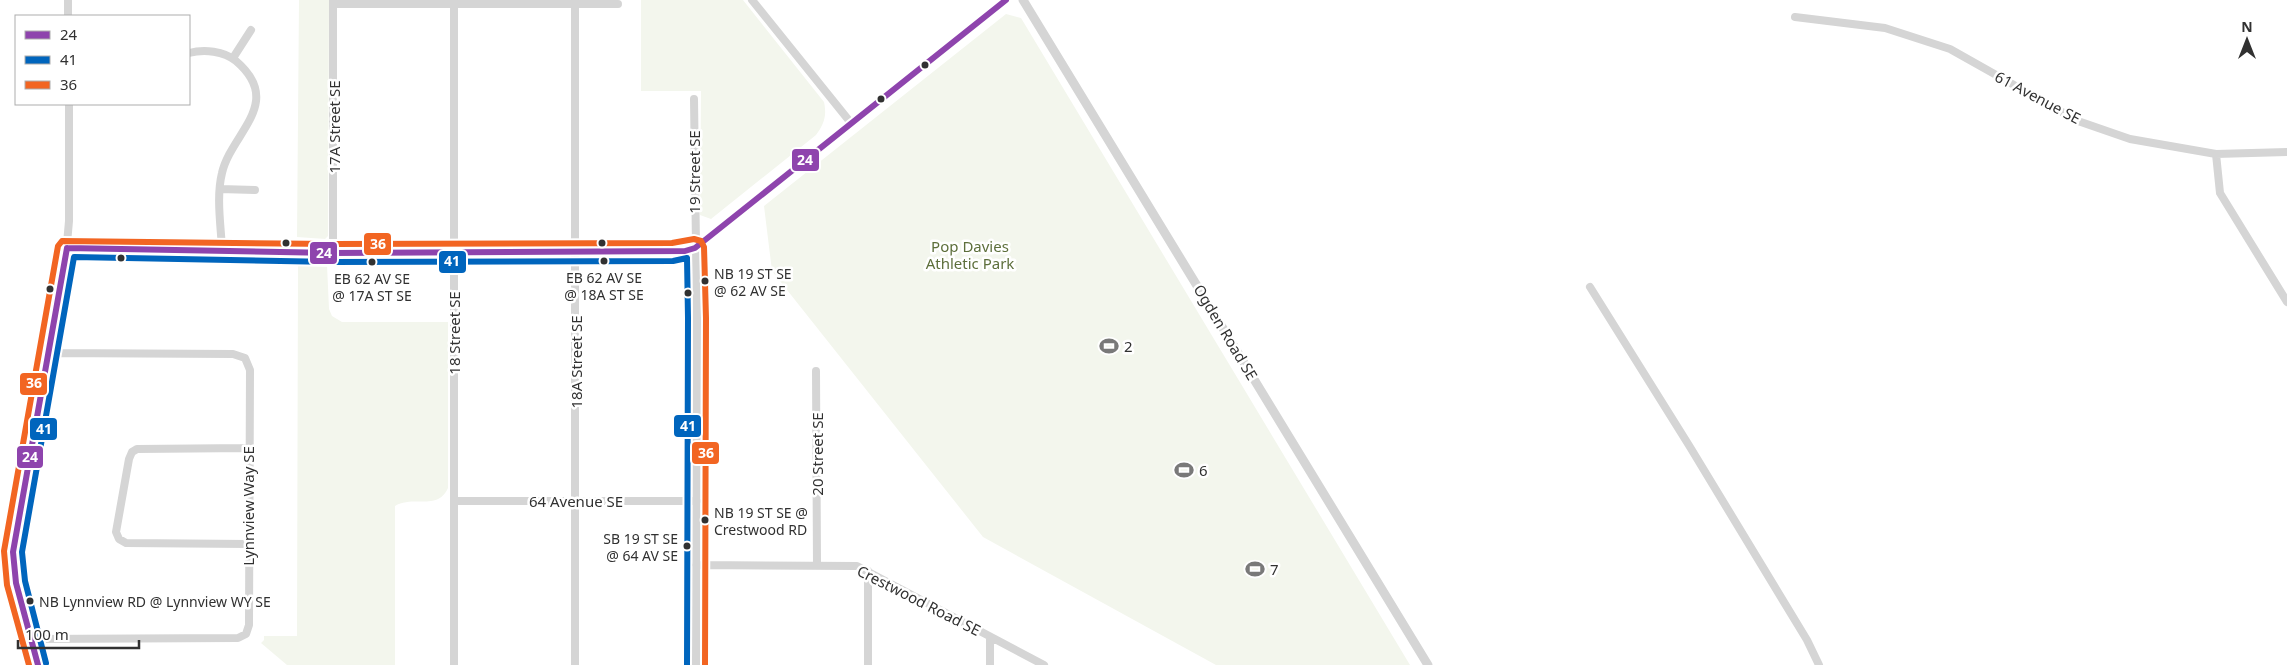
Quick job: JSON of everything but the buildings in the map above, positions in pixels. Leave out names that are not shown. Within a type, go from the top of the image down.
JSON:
[{"type":"street","points":[[68,0],[68,15]]},
{"type":"street","points":[[752,0],[851,123]]},
{"type":"street","points":[[67,248],[333,253],[685,252],[695,248],[1006,0]]},
{"type":"street","name":"Ogden Road SE","points":[[1023,0],[1428,665]]},
{"type":"street","points":[[333,2],[575,2],[618,4]]},
{"type":"street","name":"17A Street SE","points":[[333,2],[333,253]]},
{"type":"street","name":"18 Street SE","points":[[454,2],[454,665]]},
{"type":"street","name":"18A Street SE","points":[[575,2],[575,665]]},
{"type":"street","name":"61 Avenue SE","points":[[1795,17],[1884,28],[1950,49],[2078,121],[2130,139],[2216,154],[2287,152]]},
{"type":"street","points":[[233,58],[251,30]]},
{"type":"street","points":[[190,53],[204,50],[233,58],[244,68],[253,82],[256,106],[251,121],[225,160],[221,174],[222,250]]},
{"type":"street","name":"19 Street SE","points":[[694,99],[697,501],[696,665]]},
{"type":"street","points":[[38,665],[16,583],[13,552],[67,248],[69,105]]},
{"type":"street","points":[[2216,154],[2220,194],[2287,302]]},
{"type":"street","points":[[220,189],[255,190]]},
{"type":"street","points":[[1590,287],[1720,496],[1807,640],[1819,665]]},
{"type":"street","name":"Lynnview Way SE","points":[[31,639],[243,637],[248,630],[250,370],[245,358],[240,356],[49,353]]},
{"type":"street","name":"20 Street SE","points":[[816,372],[817,566]]},
{"type":"street","points":[[248,448],[138,449],[132,452],[129,459],[116,532],[118,539],[126,543],[248,544]]},
{"type":"street","name":"64 Avenue SE","points":[[454,501],[697,501]]},
{"type":"street","name":"Crestwood Road SE","points":[[696,566],[857,566],[1044,665]]},
{"type":"street","points":[[868,571],[868,665]]},
{"type":"street","points":[[990,637],[990,665]]},
{"type":"green space","points":[[299,0],[329,0],[328,236],[325,239],[297,237]]},
{"type":"green space","points":[[641,0],[743,0],[824,102],[824,120],[816,135],[711,219],[700,215],[701,91],[641,91]]},
{"type":"green space","name":"Pop Davies Athletic Park","points":[[1006,14],[1021,18],[1410,665],[1216,665],[983,537],[772,271],[764,206]]},
{"type":"green space","points":[[298,265],[327,265],[329,309],[332,316],[342,322],[448,322],[448,488],[444,495],[438,499],[402,503],[395,506],[395,665],[287,665],[261,643],[264,640],[264,636],[297,636]]},
{"type":"transit line","name":"24","points":[[67,248],[333,253],[685,251],[695,248],[1006,0]]},
{"type":"transit line","name":"36","points":[[29,665],[7,585],[4,551],[58,246],[62,241],[333,244],[672,243],[694,239],[701,241],[704,247],[706,318],[705,665]]},
{"type":"transit line","name":"24","points":[[38,665],[16,583],[13,552],[67,248]]},
{"type":"transit line","name":"41","points":[[46,663],[25,581],[22,552],[74,257],[333,262],[673,261],[687,258],[687,665]]},
{"type":"place","name":"EB 62 AV SE @ 18A ST SE","points":[[604,261]]},
{"type":"place","name":"EB 62 AV SE @ 17A ST SE","points":[[372,262]]},
{"type":"place","name":"NB 19 ST SE @ 62 AV SE","points":[[705,281]]},
{"type":"place","name":"2","points":[[1109,346]]},
{"type":"place","name":"6","points":[[1184,470]]},
{"type":"place","name":"NB 19 ST SE @ Crestwood RD","points":[[705,520]]},
{"type":"place","name":"SB 19 ST SE @ 64 AV SE","points":[[687,546]]},
{"type":"place","name":"7","points":[[1255,569]]},
{"type":"place","name":"NB Lynnview RD @ Lynnview WY SE","points":[[30,601]]}]
